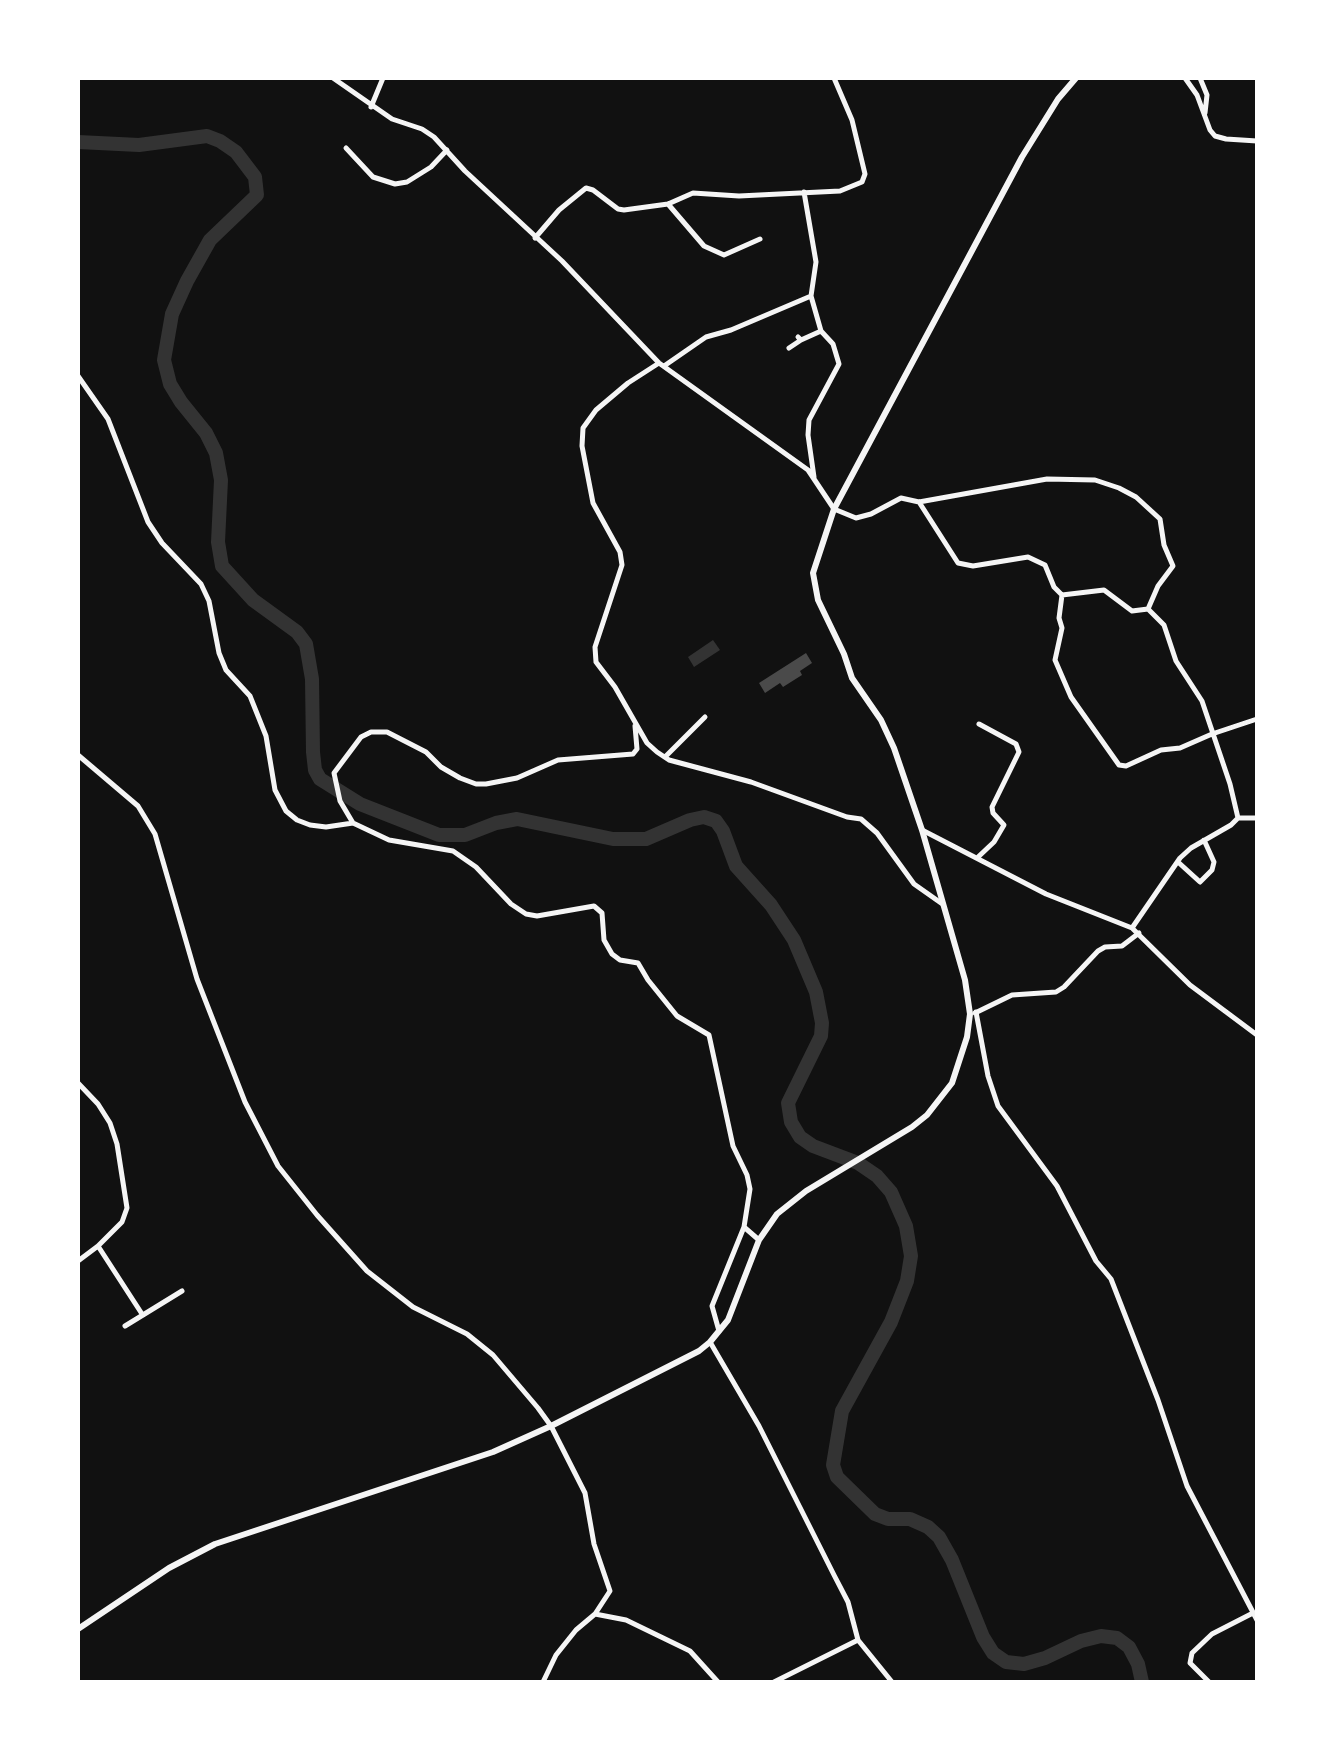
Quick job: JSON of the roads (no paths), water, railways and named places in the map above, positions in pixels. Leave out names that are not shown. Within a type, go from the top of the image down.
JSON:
[{"type":"street","points":[[333,78],[371,107],[434,137],[562,261],[662,364],[814,477],[834,509],[856,518],[901,498],[919,502],[1047,479],[1095,480],[1136,497],[1160,519],[1172,569],[1158,586],[1148,609]]},
{"type":"street","points":[[371,107],[383,78]]},
{"type":"street","points":[[535,238],[559,210],[586,188],[618,209],[668,204],[693,193],[739,196],[851,188],[864,178],[852,120],[834,78]]},
{"type":"street","points":[[1076,78],[1058,99],[1022,157],[834,509],[816,561],[814,587],[852,678],[889,733],[922,830],[998,1106],[1057,1186],[1096,1261],[1111,1279],[1158,1400],[1187,1486],[1257,1620]]},
{"type":"street","points":[[1185,78],[1215,136],[1257,141]]},
{"type":"street","points":[[1200,78],[1207,95],[1205,113]]},
{"type":"street","points":[[346,148],[373,177],[395,184],[407,182],[431,167],[447,150]]},
{"type":"street","points":[[804,192],[816,262],[811,296],[821,331],[833,344],[839,364],[809,420],[814,477]]},
{"type":"street","points":[[668,204],[704,246],[724,255],[760,239]]},
{"type":"street","points":[[811,296],[731,330],[706,337],[628,383],[586,421],[582,446],[593,503],[620,552],[622,565],[594,655],[647,743],[665,757],[861,819],[877,833],[914,884],[941,903]]},
{"type":"street","points":[[789,348],[800,338],[821,331]]},
{"type":"street","points":[[78,376],[108,419],[148,522],[162,543],[201,584],[209,601],[219,653],[226,670],[250,696],[266,736],[275,790],[286,811],[310,825],[326,827],[353,823],[389,840],[453,851],[476,867],[511,904],[526,914],[537,916],[588,905],[598,909],[604,919],[604,940],[612,954],[620,960],[638,963],[677,1016],[709,1035],[733,1146],[750,1189],[744,1227],[712,1306],[719,1331]]},
{"type":"street","points":[[919,502],[958,563],[973,566],[1028,557],[1045,565],[1054,587],[1062,595]]},
{"type":"street","points":[[1062,595],[1104,590],[1132,611],[1148,609]]},
{"type":"street","points":[[1062,595],[1059,613],[1062,628],[1055,660],[1071,697],[1119,765],[1126,766],[1161,750],[1180,748],[1257,719]]},
{"type":"street","points":[[1148,609],[1164,625],[1176,661],[1202,701],[1238,818]]},
{"type":"street","points":[[665,757],[705,717]]},
{"type":"street","points":[[977,858],[994,842],[1004,825],[993,813],[992,807],[1019,752],[1016,744],[979,724]]},
{"type":"street","points":[[353,823],[337,794],[337,767],[361,737],[378,730],[426,752],[441,767],[460,778],[486,784],[517,778],[558,760],[633,754],[637,749],[636,725]]},
{"type":"street","points":[[78,755],[138,806],[155,834],[197,979],[245,1102],[278,1166],[367,1271],[413,1307],[480,1342],[551,1426],[585,1493],[594,1544],[610,1591],[595,1614],[576,1630],[556,1655],[544,1681]]},
{"type":"street","points":[[1132,928],[1191,848],[1238,818],[1257,818]]},
{"type":"street","points":[[922,830],[1046,894],[1132,928],[1190,985],[1257,1035]]},
{"type":"street","points":[[1178,862],[1200,882],[1212,870],[1214,862],[1204,840]]},
{"type":"street","points":[[973,1013],[1012,995],[1056,992],[1072,980],[1098,951],[1105,947],[1122,946],[1139,933]]},
{"type":"street","points":[[78,1629],[169,1568],[204,1550],[236,1536],[493,1452],[686,1358],[710,1342],[733,1309],[759,1240],[777,1214],[806,1191],[927,1115],[952,1083],[964,1053],[973,1013]]},
{"type":"street","points":[[78,1083],[98,1104],[110,1123],[117,1144],[127,1208],[122,1222],[78,1261]]},
{"type":"street","points":[[744,1227],[759,1240]]},
{"type":"street","points":[[98,1246],[142,1314]]},
{"type":"street","points":[[125,1326],[182,1291]]},
{"type":"street","points":[[710,1342],[759,1426],[848,1602],[858,1640],[892,1682]]},
{"type":"street","points":[[1209,1682],[1190,1663],[1192,1653],[1212,1634],[1253,1613]]},
{"type":"street","points":[[595,1614],[626,1620],[690,1651],[718,1682]]},
{"type":"street","points":[[774,1682],[858,1640]]},
{"type":"waterway","points":[[78,142],[139,145],[207,136],[236,152],[255,177],[257,195],[210,240],[187,281],[172,314],[164,360],[170,384],[206,433],[216,453],[221,480],[218,542],[222,566],[253,600],[297,632],[306,644],[312,679],[313,752],[315,770],[320,779],[360,804],[439,835],[465,835],[517,819],[613,839],[646,839],[690,820],[704,817],[716,821],[736,866],[771,905],[794,940],[816,992],[822,1023],[821,1036],[788,1103],[791,1122],[800,1137],[813,1146],[858,1163],[877,1176],[891,1192],[906,1226],[911,1256],[907,1281],[891,1322],[842,1411],[833,1465],[837,1477],[875,1514],[888,1519],[910,1519],[928,1527],[939,1537],[952,1560],[983,1637],[993,1653],[1006,1662],[1024,1664],[1081,1641],[1101,1636],[1117,1638],[1129,1647],[1138,1664],[1142,1682]]}]
